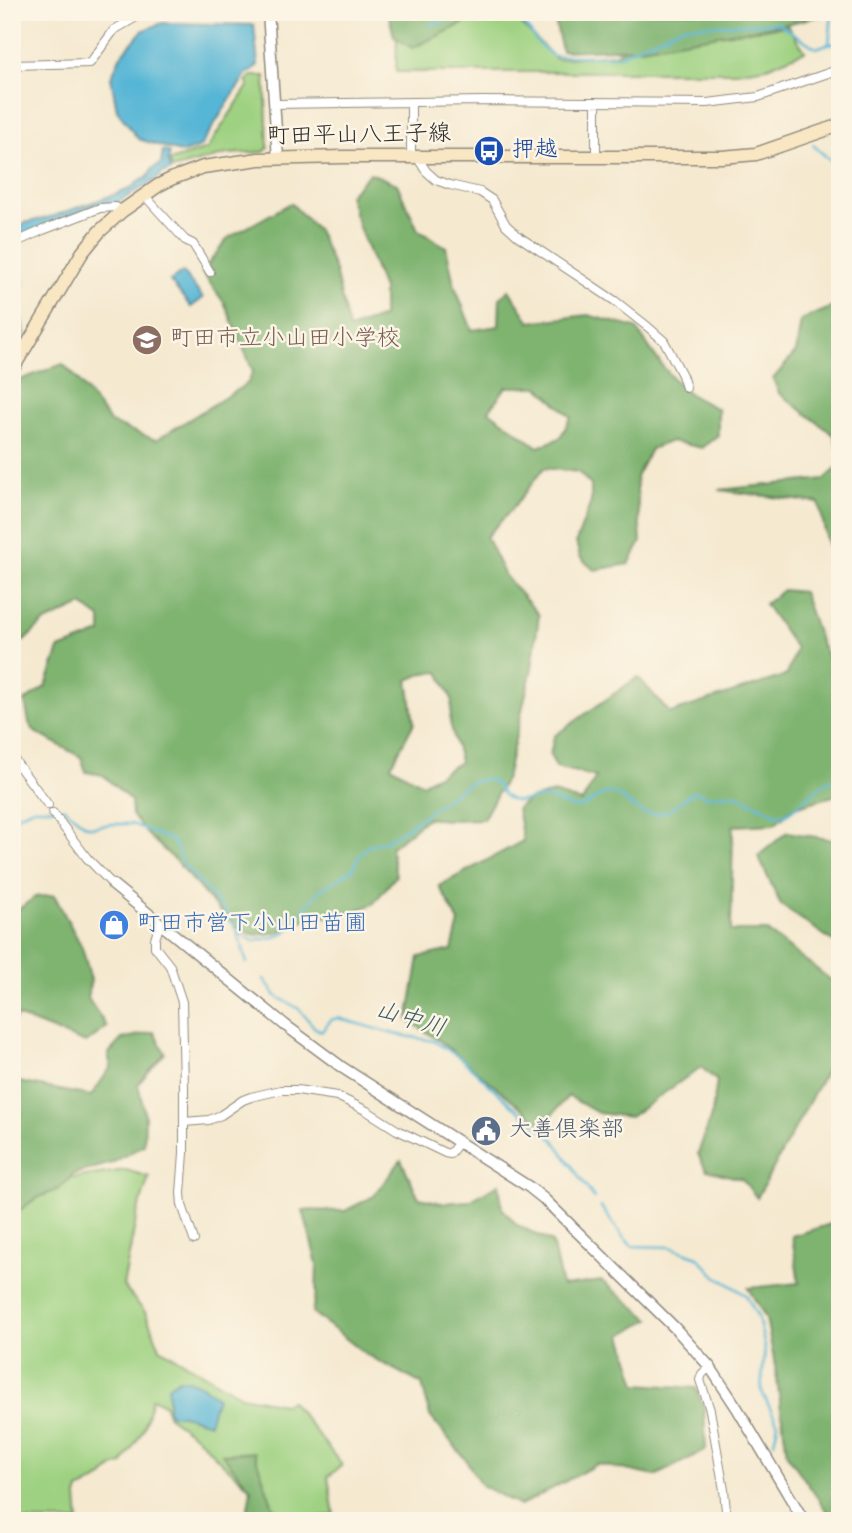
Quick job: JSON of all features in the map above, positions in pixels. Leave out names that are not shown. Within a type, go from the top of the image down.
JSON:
[{"type":"main road","name":"町田平山八王子線","points":[[12,370],[82,253],[99,232],[145,195],[171,179],[203,167],[239,161],[278,159],[742,156],[774,149],[840,125]]},
{"type":"street","points":[[12,15],[18,12]]},
{"type":"street","points":[[12,65],[90,63],[114,30],[138,16],[158,12]]},
{"type":"street","points":[[268,12],[278,159]]},
{"type":"street","points":[[275,104],[483,101],[707,103],[765,95],[840,69]]},
{"type":"street","points":[[596,102],[596,158]]},
{"type":"street","points":[[411,103],[414,157],[426,171],[436,180],[450,186],[480,192],[492,200],[506,225],[518,236],[615,301],[648,327],[664,341],[686,388]]},
{"type":"street","points":[[145,195],[185,240],[193,243],[210,272]]},
{"type":"street","points":[[13,244],[100,208],[116,207],[122,211]]},
{"type":"street","points":[[12,757],[87,858],[113,885],[323,1054],[529,1186],[544,1199],[675,1328],[710,1367],[732,1399],[804,1521]]},
{"type":"street","points":[[160,924],[155,947],[170,966],[182,1002],[184,1122],[181,1194],[194,1240]]},
{"type":"street","points":[[184,1122],[209,1120],[251,1097],[281,1090],[297,1090],[344,1099],[397,1130],[445,1153],[450,1154],[459,1142]]},
{"type":"street","points":[[710,1367],[700,1380],[710,1410],[727,1521]]},
{"type":"green space","points":[[388,12],[488,12],[412,48],[394,36]]},
{"type":"green space","points":[[461,12],[509,12],[556,59],[615,54],[682,23],[749,31],[788,26],[805,51],[767,67],[736,72],[396,72],[397,33]]},
{"type":"green space","points":[[553,12],[820,12],[820,16],[641,48],[562,51]]},
{"type":"green space","points":[[251,76],[265,76],[268,148],[264,152],[227,154],[172,169],[170,161],[207,149],[249,85],[246,82]]},
{"type":"green space","points":[[370,173],[397,184],[418,230],[446,247],[454,284],[472,330],[499,326],[500,298],[509,290],[530,322],[588,315],[636,328],[676,382],[693,396],[718,409],[718,435],[702,448],[671,441],[651,449],[636,477],[641,542],[629,564],[594,570],[580,557],[576,542],[591,502],[591,485],[578,472],[544,468],[486,537],[505,576],[539,615],[532,668],[506,778],[483,819],[427,818],[391,848],[396,876],[373,904],[340,917],[313,917],[279,932],[255,935],[238,929],[176,861],[148,835],[132,815],[131,801],[103,775],[86,772],[81,757],[35,732],[29,723],[25,701],[46,686],[59,649],[101,633],[101,619],[82,605],[43,623],[24,641],[12,637],[12,393],[22,379],[63,364],[111,423],[156,440],[248,383],[253,371],[225,304],[202,272],[228,238],[291,203],[319,232],[335,271],[349,329],[383,317],[383,289],[349,195]],"holes":[[[506,387],[539,387],[571,417],[560,438],[538,447],[489,411]],[[439,672],[452,699],[450,722],[460,762],[422,784],[391,766],[414,723],[408,680],[424,673]]]},
{"type":"green space","points":[[840,304],[840,455],[834,435],[779,393],[773,379],[796,352],[801,320]]},
{"type":"green space","points":[[840,457],[840,546],[828,546],[819,503],[719,490],[825,479],[837,468]]},
{"type":"green space","points":[[783,590],[803,592],[820,641],[840,681],[840,794],[795,807],[774,824],[733,826],[731,931],[767,931],[840,987],[840,1067],[827,1069],[757,1198],[742,1179],[706,1170],[698,1154],[712,1113],[717,1081],[701,1067],[630,1117],[598,1113],[568,1096],[546,1122],[540,1123],[440,1041],[408,1020],[419,957],[452,950],[459,922],[439,886],[523,841],[517,808],[530,799],[554,793],[582,802],[596,777],[556,767],[550,755],[554,736],[638,677],[670,713],[787,675],[796,649],[765,604]]},
{"type":"green space","points":[[787,832],[840,841],[840,946],[781,905],[758,856]]},
{"type":"green space","points":[[54,895],[82,947],[91,980],[87,997],[107,1027],[86,1043],[17,1016],[12,1024],[12,914],[35,897]]},
{"type":"green space","points":[[154,1032],[165,1053],[138,1084],[145,1115],[144,1145],[112,1163],[74,1174],[59,1189],[35,1199],[12,1216],[12,1074],[19,1082],[91,1096],[111,1067],[108,1054],[122,1039]]},
{"type":"green space","points":[[401,1160],[419,1198],[443,1203],[469,1201],[499,1184],[502,1208],[517,1225],[552,1242],[562,1286],[602,1281],[650,1319],[622,1335],[637,1384],[696,1388],[704,1409],[706,1450],[655,1476],[597,1464],[520,1506],[481,1485],[466,1460],[430,1416],[422,1384],[367,1355],[312,1312],[316,1294],[317,1264],[303,1210],[345,1211],[374,1196]]},
{"type":"green space","points":[[126,1170],[149,1177],[137,1214],[123,1286],[145,1312],[160,1348],[241,1396],[283,1404],[291,1401],[342,1465],[328,1477],[334,1515],[288,1521],[198,1438],[169,1417],[164,1404],[152,1398],[143,1430],[123,1464],[113,1467],[103,1477],[79,1490],[79,1521],[12,1521],[12,1187]]},
{"type":"green space","points":[[840,1221],[840,1520],[826,1510],[787,1454],[766,1318],[748,1288],[799,1283],[792,1236]]},
{"type":"green space","points":[[254,1452],[278,1521],[246,1521],[251,1489],[222,1454]]},
{"type":"water","points":[[162,23],[254,25],[258,65],[247,73],[200,147],[183,153],[138,139],[117,110],[111,78],[120,57],[142,31]]},
{"type":"water","points":[[163,151],[170,153],[168,162],[171,170],[162,173],[157,179],[118,202],[95,205],[12,241],[12,230],[25,223],[54,216],[130,189],[161,164]]},
{"type":"water","points":[[12,254],[16,261],[16,293],[25,334],[12,353],[12,345],[20,334],[12,305],[15,273]]},
{"type":"water","points":[[183,272],[203,298],[191,307],[170,281]]},
{"type":"water","points":[[179,1379],[200,1385],[217,1397],[209,1423],[183,1415],[171,1415],[168,1410],[168,1387]]},
{"type":"waterway","points":[[431,25],[474,12]]},
{"type":"waterway","points":[[516,12],[538,43],[553,56],[618,56],[683,26],[778,23],[816,48],[840,43]]},
{"type":"waterway","points":[[829,44],[832,12]]},
{"type":"waterway","points":[[813,145],[832,162],[840,179]]},
{"type":"waterway","points":[[12,260],[15,281],[12,296]]},
{"type":"waterway","points":[[238,933],[254,941],[279,936],[287,931],[319,891],[353,869],[368,846],[399,833],[467,784],[480,780],[493,782],[503,795],[516,801],[548,798],[580,807],[604,794],[613,793],[638,810],[654,814],[669,810],[696,791],[706,796],[734,794],[781,816],[828,781],[840,780]]},
{"type":"waterway","name":"山中川","points":[[12,818],[33,808],[64,808],[85,825],[92,827],[132,824],[173,841],[183,864],[230,917],[247,963]]},
{"type":"waterway","name":"山中川","points":[[264,979],[276,996],[299,1009],[315,1028],[322,1031],[331,1020],[338,1018],[394,1034],[434,1041],[462,1059],[554,1140],[594,1198]]},
{"type":"waterway","name":"山中川","points":[[601,1207],[632,1246],[670,1247],[698,1257],[716,1276],[746,1295],[758,1317],[765,1347],[761,1390],[778,1424],[774,1442]]},
{"type":"place","name":"押越","points":[[489,151]]},
{"type":"place","name":"町田市立小山田小学校","points":[[147,340]]},
{"type":"place","name":"町田市営下小山田苗圃","points":[[114,925]]},
{"type":"place","name":"大善倶楽部","points":[[486,1131]]}]
